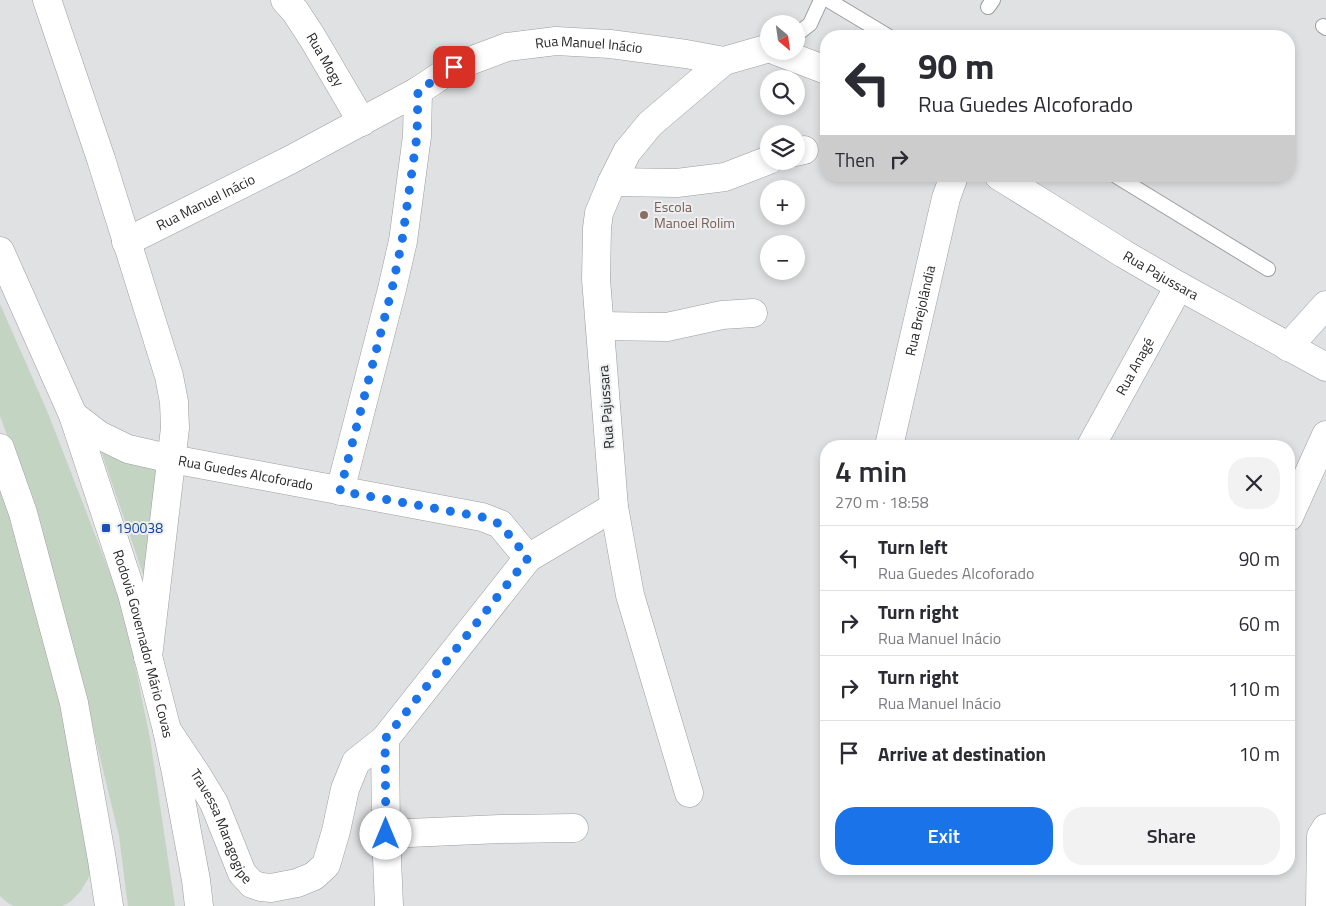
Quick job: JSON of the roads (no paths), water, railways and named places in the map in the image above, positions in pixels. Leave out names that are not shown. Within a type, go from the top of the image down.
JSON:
[{"type":"main road","points":[[47,0],[101,159],[169,376],[174,402],[175,428],[172,459],[148,658]]},
{"type":"main road","name":"Rua Mogy","points":[[285,0],[295,11],[312,37],[362,122]]},
{"type":"main road","name":"Rua Manuel Inácio","points":[[126,242],[362,122],[418,91],[454,67],[507,47],[556,41],[619,46],[686,54],[724,61],[760,51]]},
{"type":"main road","points":[[800,60],[820,68]]},
{"type":"main road","name":"Rua Pajussara","points":[[689,793],[630,595],[614,507],[596,278],[597,228],[599,213],[627,152],[650,124],[724,61]]},
{"type":"main road","points":[[340,491],[392,289],[402,241],[417,136],[418,91]]},
{"type":"main road","points":[[612,182],[678,183],[726,176],[760,163]]},
{"type":"main road","name":"Rua Brejolândia","points":[[890,440],[946,198],[952,182]]},
{"type":"main road","name":"Rua Pajussara","points":[[1009,182],[1124,254],[1326,367]]},
{"type":"main road","name":"Rodovia Governador Mário Covas","points":[[0,251],[74,415],[121,557],[166,730],[196,880],[199,906]]},
{"type":"main road","name":"Rua Anagé","points":[[1095,440],[1179,286]]},
{"type":"main road","points":[[1288,347],[1326,304]]},
{"type":"main road","points":[[600,326],[667,326],[722,316],[753,313]]},
{"type":"main road","name":"Rua Guedes Alcoforado","points":[[74,415],[99,435],[128,449],[172,459],[482,517],[500,524],[528,558]]},
{"type":"main road","points":[[1295,504],[1326,435]]},
{"type":"main road","points":[[0,448],[23,513],[74,704],[109,906]]},
{"type":"main road","points":[[528,558],[614,507]]},
{"type":"main road","name":"Travessa Maragogipe","points":[[166,730],[214,803],[242,873],[252,884],[262,888],[272,897],[314,876],[326,865],[345,789],[356,762],[385,739],[528,558]]},
{"type":"main road","points":[[385,739],[389,906]]},
{"type":"main road","points":[[386,834],[574,828]]},
{"type":"main road","points":[[1322,889],[1321,836],[1326,828]]},
{"type":"main road","points":[[86,906],[93,898],[100,879],[102,860]]},
{"type":"lane","points":[[805,28],[810,24],[821,0]]},
{"type":"lane","points":[[828,0],[878,30]]},
{"type":"lane","points":[[1126,182],[1268,269]]},
{"type":"place","name":"Escola Manoel Rolim","points":[[644,215]]},
{"type":"place","name":"190038","points":[[106,528]]}]
